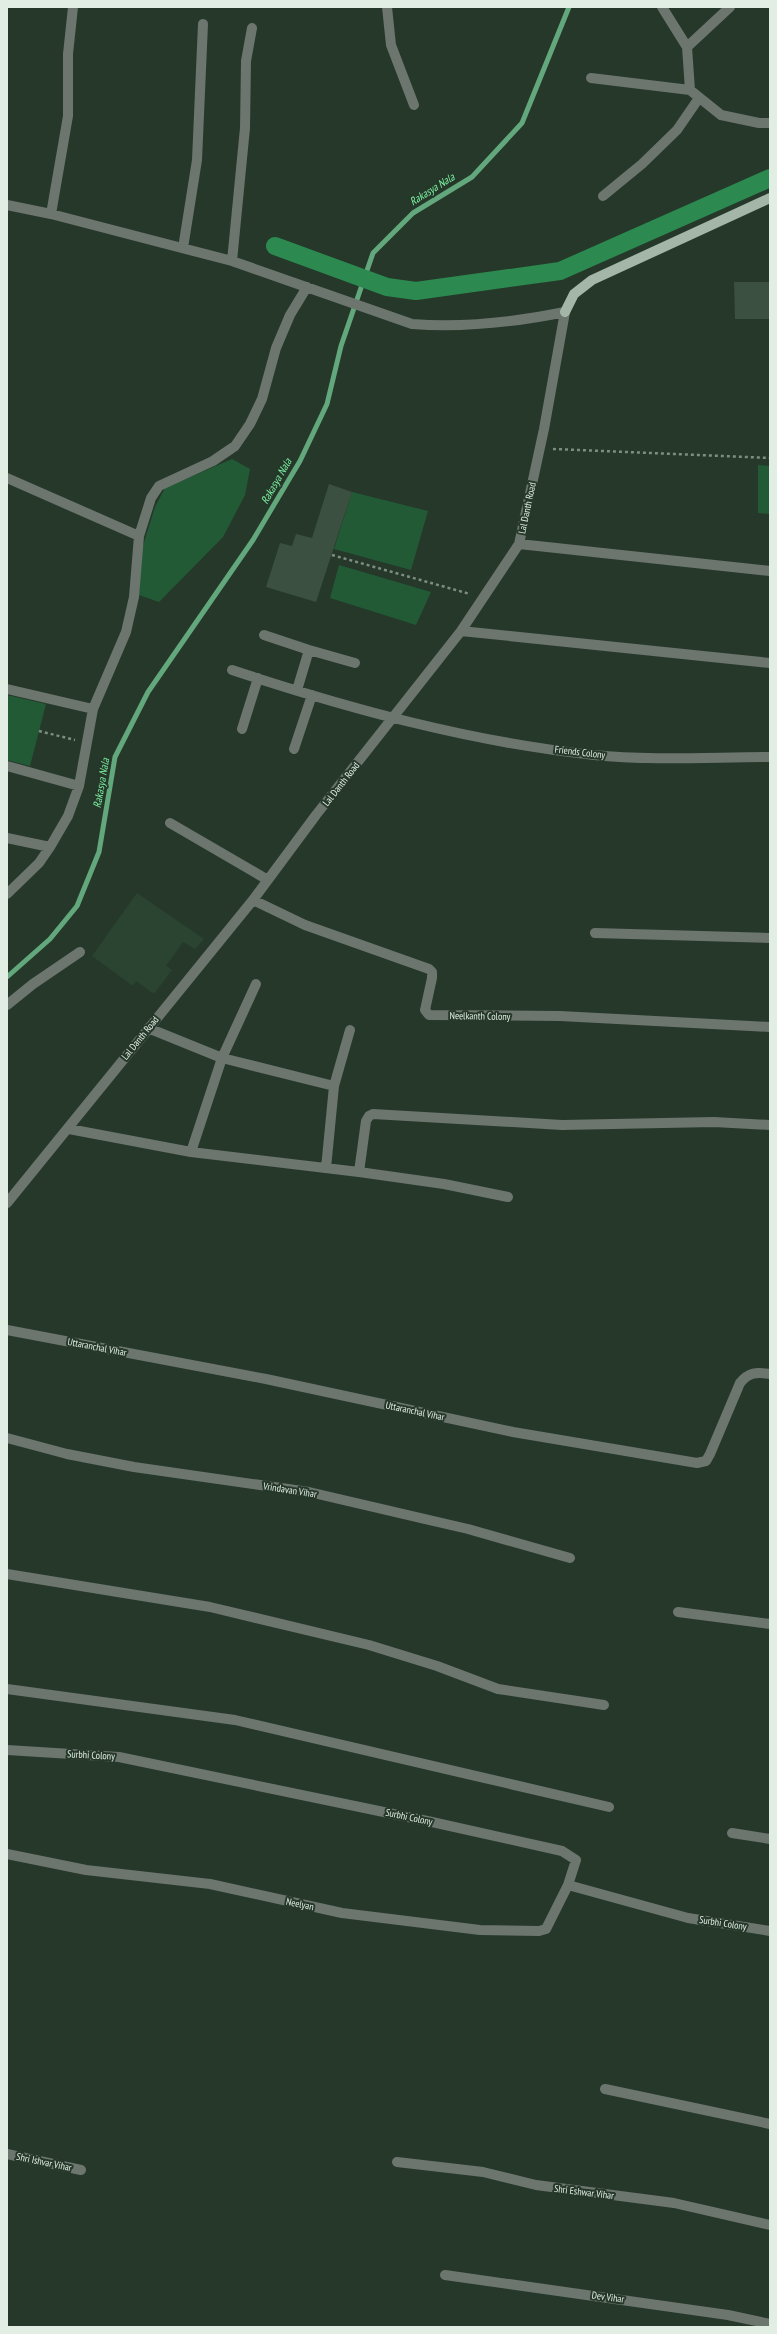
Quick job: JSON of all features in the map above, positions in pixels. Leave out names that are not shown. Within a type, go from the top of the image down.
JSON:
[{"type":"main road","points":[[565,312],[574,294],[592,280],[770,198]]},
{"type":"street","points":[[51,214],[68,116],[68,54],[73,7]]},
{"type":"street","points":[[387,7],[391,45],[414,105]]},
{"type":"street","points":[[662,7],[687,47],[690,90]]},
{"type":"street","points":[[687,47],[730,7]]},
{"type":"street","points":[[183,248],[197,160],[203,24]]},
{"type":"street","points":[[232,261],[244,136],[246,61],[252,28]]},
{"type":"street","points":[[591,78],[690,90],[721,115],[759,123],[770,123]]},
{"type":"street","points":[[603,196],[642,164],[677,130],[700,98]]},
{"type":"street","points":[[7,205],[51,214],[232,261],[412,324],[442,326],[538,318],[565,312]]},
{"type":"street","points":[[7,894],[39,863],[50,847],[68,816],[79,786],[92,709],[126,632],[134,597],[139,536],[151,498],[159,486],[213,461],[235,446],[250,424],[262,399],[276,348],[290,315],[307,287]]},
{"type":"street","name":"Lal Danth Road","points":[[7,1203],[69,1129],[148,1028],[253,900],[461,631],[520,544],[540,448],[565,312]]},
{"type":"street","points":[[7,478],[139,536]]},
{"type":"street","points":[[520,544],[770,571]]},
{"type":"street","points":[[461,631],[770,663]]},
{"type":"street","points":[[264,635],[355,663]]},
{"type":"street","points":[[297,690],[309,650]]},
{"type":"street","name":"Friends Colony","points":[[232,670],[393,718],[485,739],[595,755],[671,758],[770,757]]},
{"type":"street","points":[[242,729],[258,678]]},
{"type":"street","points":[[7,690],[92,709]]},
{"type":"street","points":[[294,749],[312,695]]},
{"type":"street","points":[[7,766],[79,786]]},
{"type":"street","points":[[170,823],[268,880]]},
{"type":"street","points":[[7,838],[50,847]]},
{"type":"street","name":"Neelkanth Colony","points":[[253,900],[305,925],[429,969],[432,972],[432,978],[425,1010],[429,1015],[560,1016],[770,1027]]},
{"type":"street","points":[[595,933],[770,938]]},
{"type":"street","points":[[7,1005],[33,984],[80,952]]},
{"type":"street","points":[[191,1152],[222,1058],[256,984]]},
{"type":"street","points":[[148,1028],[222,1058],[334,1086]]},
{"type":"street","points":[[326,1168],[334,1086],[350,1030]]},
{"type":"street","points":[[360,1172],[366,1121],[368,1116],[373,1114],[562,1125],[714,1122],[770,1125]]},
{"type":"street","points":[[69,1129],[191,1152],[360,1172],[444,1184],[508,1197]]},
{"type":"street","name":"Uttaranchal Vihar","points":[[7,1330],[266,1379],[513,1432],[697,1463],[706,1461],[710,1454],[740,1384],[746,1375],[752,1373],[770,1374]]},
{"type":"street","name":"Vrindavan Vihar","points":[[7,1438],[67,1454],[134,1467],[309,1492],[468,1529],[570,1558]]},
{"type":"street","points":[[7,1574],[210,1606],[370,1645],[437,1666],[498,1689],[604,1705]]},
{"type":"street","points":[[678,1612],[770,1624]]},
{"type":"street","points":[[7,1689],[235,1720],[609,1807]]},
{"type":"street","name":"Surbhi Colony","points":[[7,1750],[119,1757],[432,1822],[562,1851],[576,1860],[568,1885],[688,1918],[770,1931]]},
{"type":"street","points":[[732,1833],[770,1839]]},
{"type":"street","name":"Neelyan","points":[[7,1854],[86,1870],[210,1884],[342,1913],[480,1930],[539,1931],[546,1929],[568,1885]]},
{"type":"street","points":[[605,2089],[770,2124]]},
{"type":"street","name":"Shri Ishvar Vihar","points":[[7,2154],[81,2170]]},
{"type":"street","name":"Shri Eshwar Vihar","points":[[397,2162],[483,2172],[536,2186],[674,2203],[770,2225]]},
{"type":"street","name":"Dev Vihar","points":[[445,2275],[720,2314],[770,2324]]},
{"type":"path","points":[[540,448],[770,458]]},
{"type":"path","points":[[332,555],[483,598]]},
{"type":"path","points":[[39,731],[86,743]]},
{"type":"shaded area","points":[[137,893],[204,939],[195,949],[183,942],[166,966],[172,970],[154,994],[136,981],[133,986],[92,956]]},
{"type":"green space","points":[[232,459],[250,469],[245,495],[223,537],[159,602],[139,595],[142,549],[155,507],[165,488]]},
{"type":"green space","points":[[758,465],[770,466],[770,514],[758,513]]},
{"type":"green space","points":[[352,492],[428,511],[411,570],[334,549]]},
{"type":"green space","points":[[339,565],[431,592],[416,625],[330,598]]},
{"type":"green space","points":[[7,695],[46,704],[30,766],[7,760]]},
{"type":"building","points":[[734,282],[770,282],[770,319],[735,319]]},
{"type":"building","points":[[329,484],[352,492],[316,602],[266,587],[280,543],[292,546],[296,534],[312,538]]},
{"type":"waterway","name":"Rakasya Nala","points":[[7,977],[50,939],[77,906],[99,852],[115,757],[148,692],[253,540],[300,461],[327,404],[341,346],[373,253],[413,213],[472,177],[522,123],[569,7]]},
{"type":"waterway","points":[[275,246],[387,287],[416,291],[560,271],[770,178]]}]
